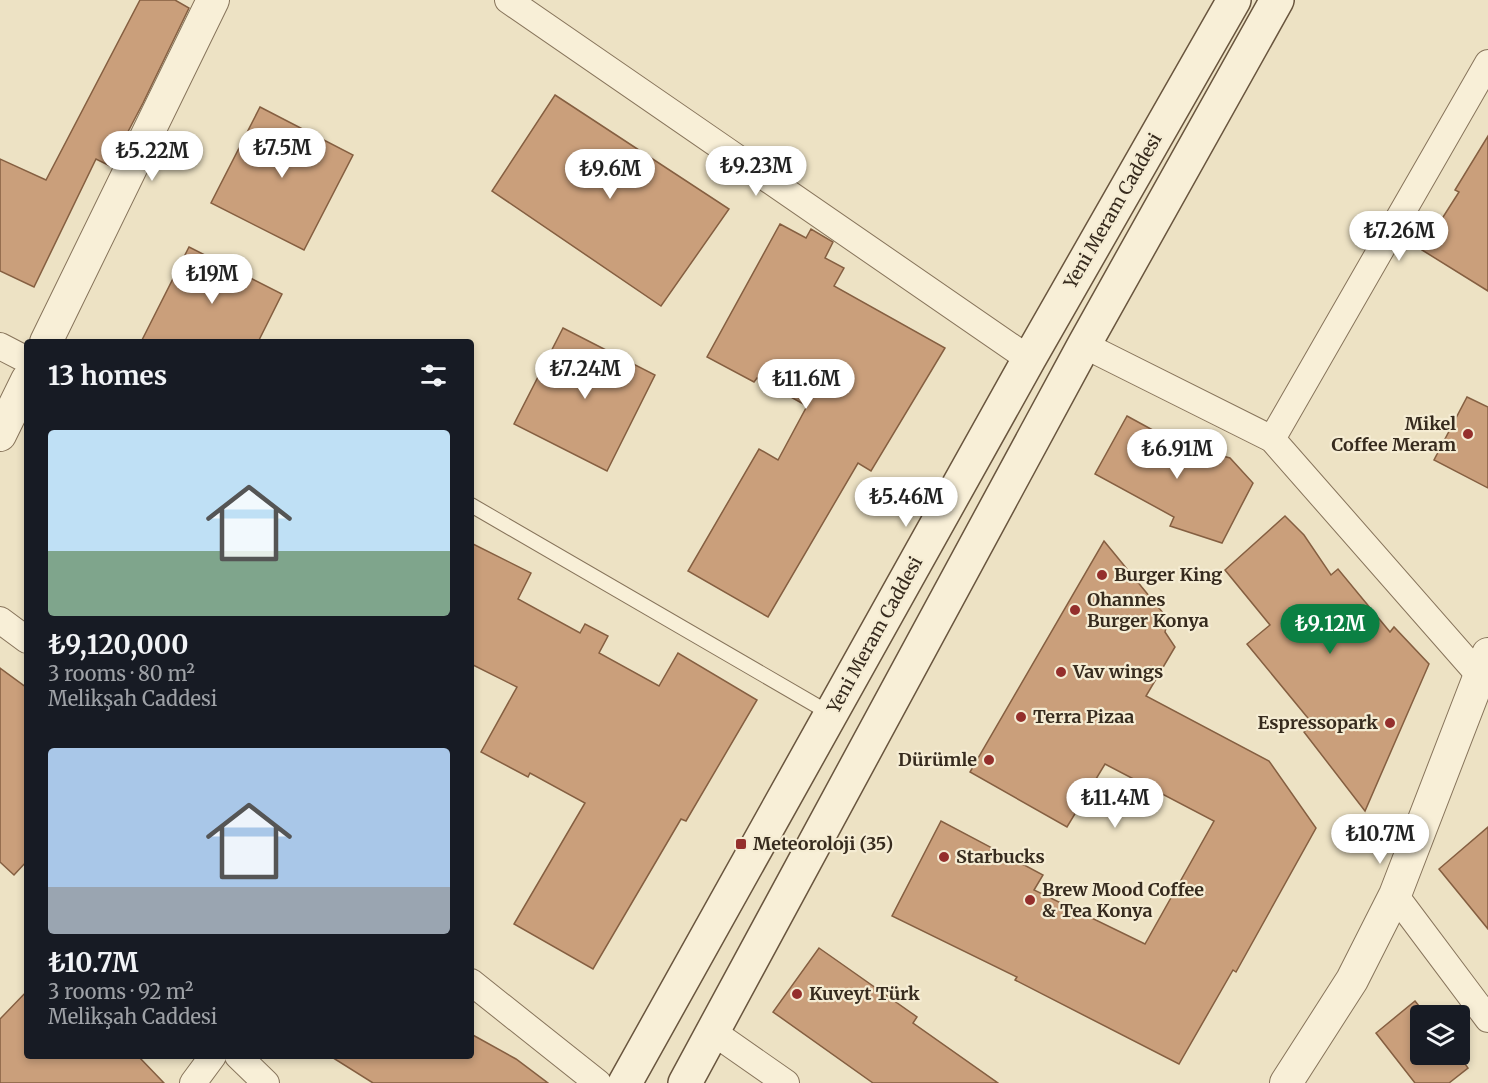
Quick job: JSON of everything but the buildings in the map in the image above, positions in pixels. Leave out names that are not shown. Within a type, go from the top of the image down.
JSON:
[{"type":"main road","name":"Yeni Meram Caddesi","points":[[625,1083],[1029,359],[1234,0]]},
{"type":"main road","points":[[685,1083],[1084,345],[1277,0]]},
{"type":"street","points":[[47,339],[213,0]]},
{"type":"street","points":[[508,0],[1029,359]]},
{"type":"street","points":[[1272,439],[1488,63]]},
{"type":"street","points":[[1084,345],[1272,439],[1484,665],[1395,895],[1352,980],[1286,1083]]},
{"type":"street","points":[[0,346],[24,358]]},
{"type":"street","points":[[0,435],[24,386]]},
{"type":"street","points":[[0,620],[24,638]]},
{"type":"street","points":[[1395,895],[1488,1019]]},
{"type":"street","points":[[474,984],[598,1083]]},
{"type":"street","points":[[713,1032],[786,1083]]},
{"type":"street","points":[[193,1083],[211,1059]]},
{"type":"street","points":[[241,1059],[266,1083]]},
{"type":"lane","points":[[474,507],[831,714]]},
{"type":"place","name":"Mikel Coffee Meram","points":[[1468,434]]},
{"type":"place","name":"Burger King","points":[[1102,575]]},
{"type":"place","name":"Ohannes Burger Konya","points":[[1075,610]]},
{"type":"place","name":"Vav wings","points":[[1061,672]]},
{"type":"place","name":"Terra Pizaa","points":[[1021,717]]},
{"type":"place","name":"Espressopark","points":[[1390,723]]},
{"type":"place","name":"Dürümle","points":[[989,760]]},
{"type":"place","name":"Meteoroloji (35)","points":[[741,844]]},
{"type":"place","name":"Starbucks","points":[[944,857]]},
{"type":"place","name":"Brew Mood Coffee & Tea Konya","points":[[1030,900]]},
{"type":"place","name":"Kuveyt Türk","points":[[797,994]]}]
